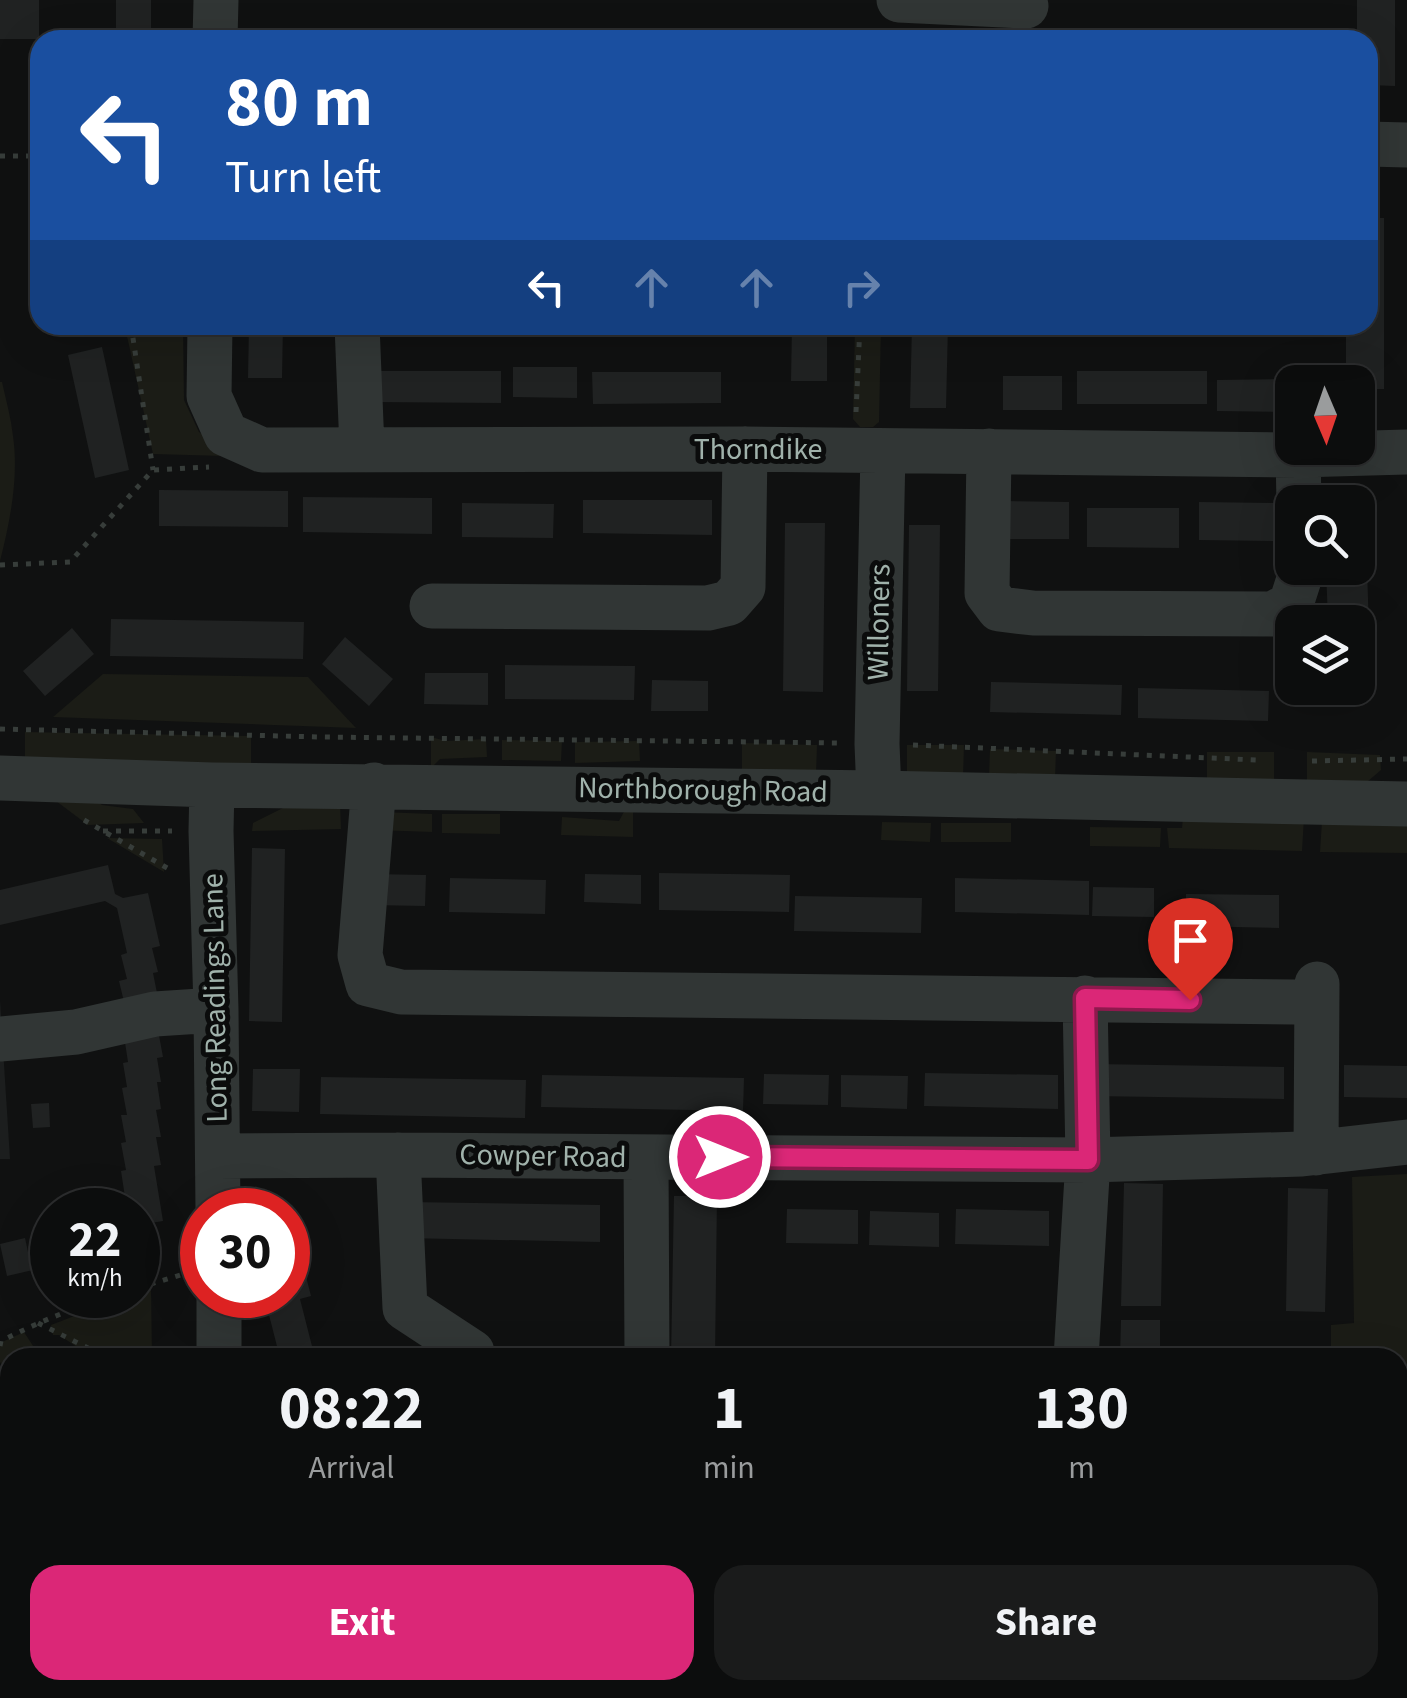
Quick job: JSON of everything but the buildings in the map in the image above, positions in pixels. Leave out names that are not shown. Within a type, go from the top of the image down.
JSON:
[{"type":"street","points":[[216,0],[216,30]]},
{"type":"street","points":[[899,0],[1026,15]]},
{"type":"street","points":[[1378,144],[1407,145]]},
{"type":"street","points":[[210,335],[209,396],[226,434],[262,450]]},
{"type":"street","points":[[356,335],[362,448]]},
{"type":"street","points":[[432,606],[708,608],[729,603],[743,587],[745,449]]},
{"type":"street","name":"Thorndike","points":[[262,450],[989,450],[1275,456]]},
{"type":"street","points":[[989,450],[988,593],[1000,610],[1033,614],[1273,614],[1291,604],[1297,585]]},
{"type":"street","name":"Willoners","points":[[868,451],[878,793]]},
{"type":"street","name":"Thorndike","points":[[1375,453],[1407,452]]},
{"type":"street","name":"Northborough Road","points":[[0,778],[212,785],[1407,804]]},
{"type":"street","name":"Long Readings Lane","points":[[212,785],[218,1188]]},
{"type":"street","points":[[374,785],[360,956],[368,984],[400,992],[1085,998],[1306,993],[1316,1153]]},
{"type":"street","points":[[1077,1348],[1088,1160],[1085,998]]},
{"type":"street","points":[[0,1038],[76,1032],[155,1014],[216,1010]]},
{"type":"street","name":"Cowper Road","points":[[218,1156],[1088,1160],[1316,1153],[1407,1142]]},
{"type":"street","points":[[398,1154],[405,1308],[466,1348]]},
{"type":"street","points":[[646,1157],[647,1348]]},
{"type":"street","points":[[218,1318],[219,1348]]},
{"type":"path","points":[[0,156],[30,156]]},
{"type":"path","points":[[133,335],[153,470]]},
{"type":"path","points":[[861,335],[868,451]]},
{"type":"path","points":[[0,565],[70,562],[153,470],[240,465],[262,450]]},
{"type":"path","points":[[0,729],[877,744],[1259,760]]},
{"type":"path","points":[[1297,762],[1407,759]]},
{"type":"path","points":[[84,820],[186,878]]},
{"type":"path","points":[[99,831],[179,831]]},
{"type":"path","points":[[0,1346],[2,1341],[49,1318]]},
{"type":"path","points":[[37,1323],[88,1348]]},
{"type":"shaded area","points":[[127,335],[183,335],[184,400],[199,432],[224,450],[224,456],[153,454]]},
{"type":"shaded area","points":[[855,335],[881,335],[879,422],[873,427],[860,427],[853,419]]},
{"type":"shaded area","points":[[0,382],[11,422],[15,467],[0,561]]},
{"type":"shaded area","points":[[103,674],[308,677],[356,728],[53,717]]},
{"type":"shaded area","points":[[25,732],[251,736],[251,765],[25,762]]},
{"type":"shaded area","points":[[431,737],[446,741],[486,739],[487,757],[440,759],[431,768]]},
{"type":"shaded area","points":[[502,740],[562,741],[561,761],[502,760]]},
{"type":"shaded area","points":[[639,741],[640,761],[575,763],[575,742]]},
{"type":"shaded area","points":[[742,743],[817,745],[816,775],[742,773]]},
{"type":"shaded area","points":[[907,745],[964,745],[963,778],[907,778]]},
{"type":"shaded area","points":[[990,749],[1056,751],[1055,780],[989,778]]},
{"type":"shaded area","points":[[1207,752],[1274,752],[1274,781],[1207,782]]},
{"type":"shaded area","points":[[1307,752],[1380,755],[1381,770],[1367,782],[1307,782]]},
{"type":"shaded area","points":[[52,798],[94,799],[102,805],[133,809],[144,823],[88,825]]},
{"type":"shaded area","points":[[299,800],[340,803],[341,829],[252,831],[253,823]]},
{"type":"shaded area","points":[[626,808],[633,808],[633,837],[561,835],[562,817],[619,821]]},
{"type":"shaded area","points":[[382,812],[432,814],[432,832],[375,830]]},
{"type":"shaded area","points":[[442,814],[500,814],[500,834],[442,833]]},
{"type":"shaded area","points":[[1183,817],[1304,818],[1302,851],[1169,848],[1167,828],[1182,828]]},
{"type":"shaded area","points":[[1322,821],[1407,822],[1407,853],[1320,852]]},
{"type":"shaded area","points":[[882,822],[931,823],[930,842],[881,840]]},
{"type":"shaded area","points":[[941,823],[1011,823],[1011,842],[941,842]]},
{"type":"shaded area","points":[[1090,827],[1161,828],[1160,847],[1090,846]]},
{"type":"shaded area","points":[[107,838],[162,839],[164,872]]},
{"type":"shaded area","points":[[0,1000],[10,1159],[0,1159]]},
{"type":"shaded area","points":[[1407,1174],[1407,1348],[1331,1348],[1331,1325],[1354,1323],[1352,1177]]},
{"type":"shaded area","points":[[69,1318],[151,1318],[152,1348],[78,1348],[53,1335],[51,1325]]},
{"type":"shaded area","points":[[24,1332],[34,1348],[0,1348],[0,1343]]},
{"type":"route","points":[[720,1157],[1088,1160],[1085,998],[1190,1000]]}]
